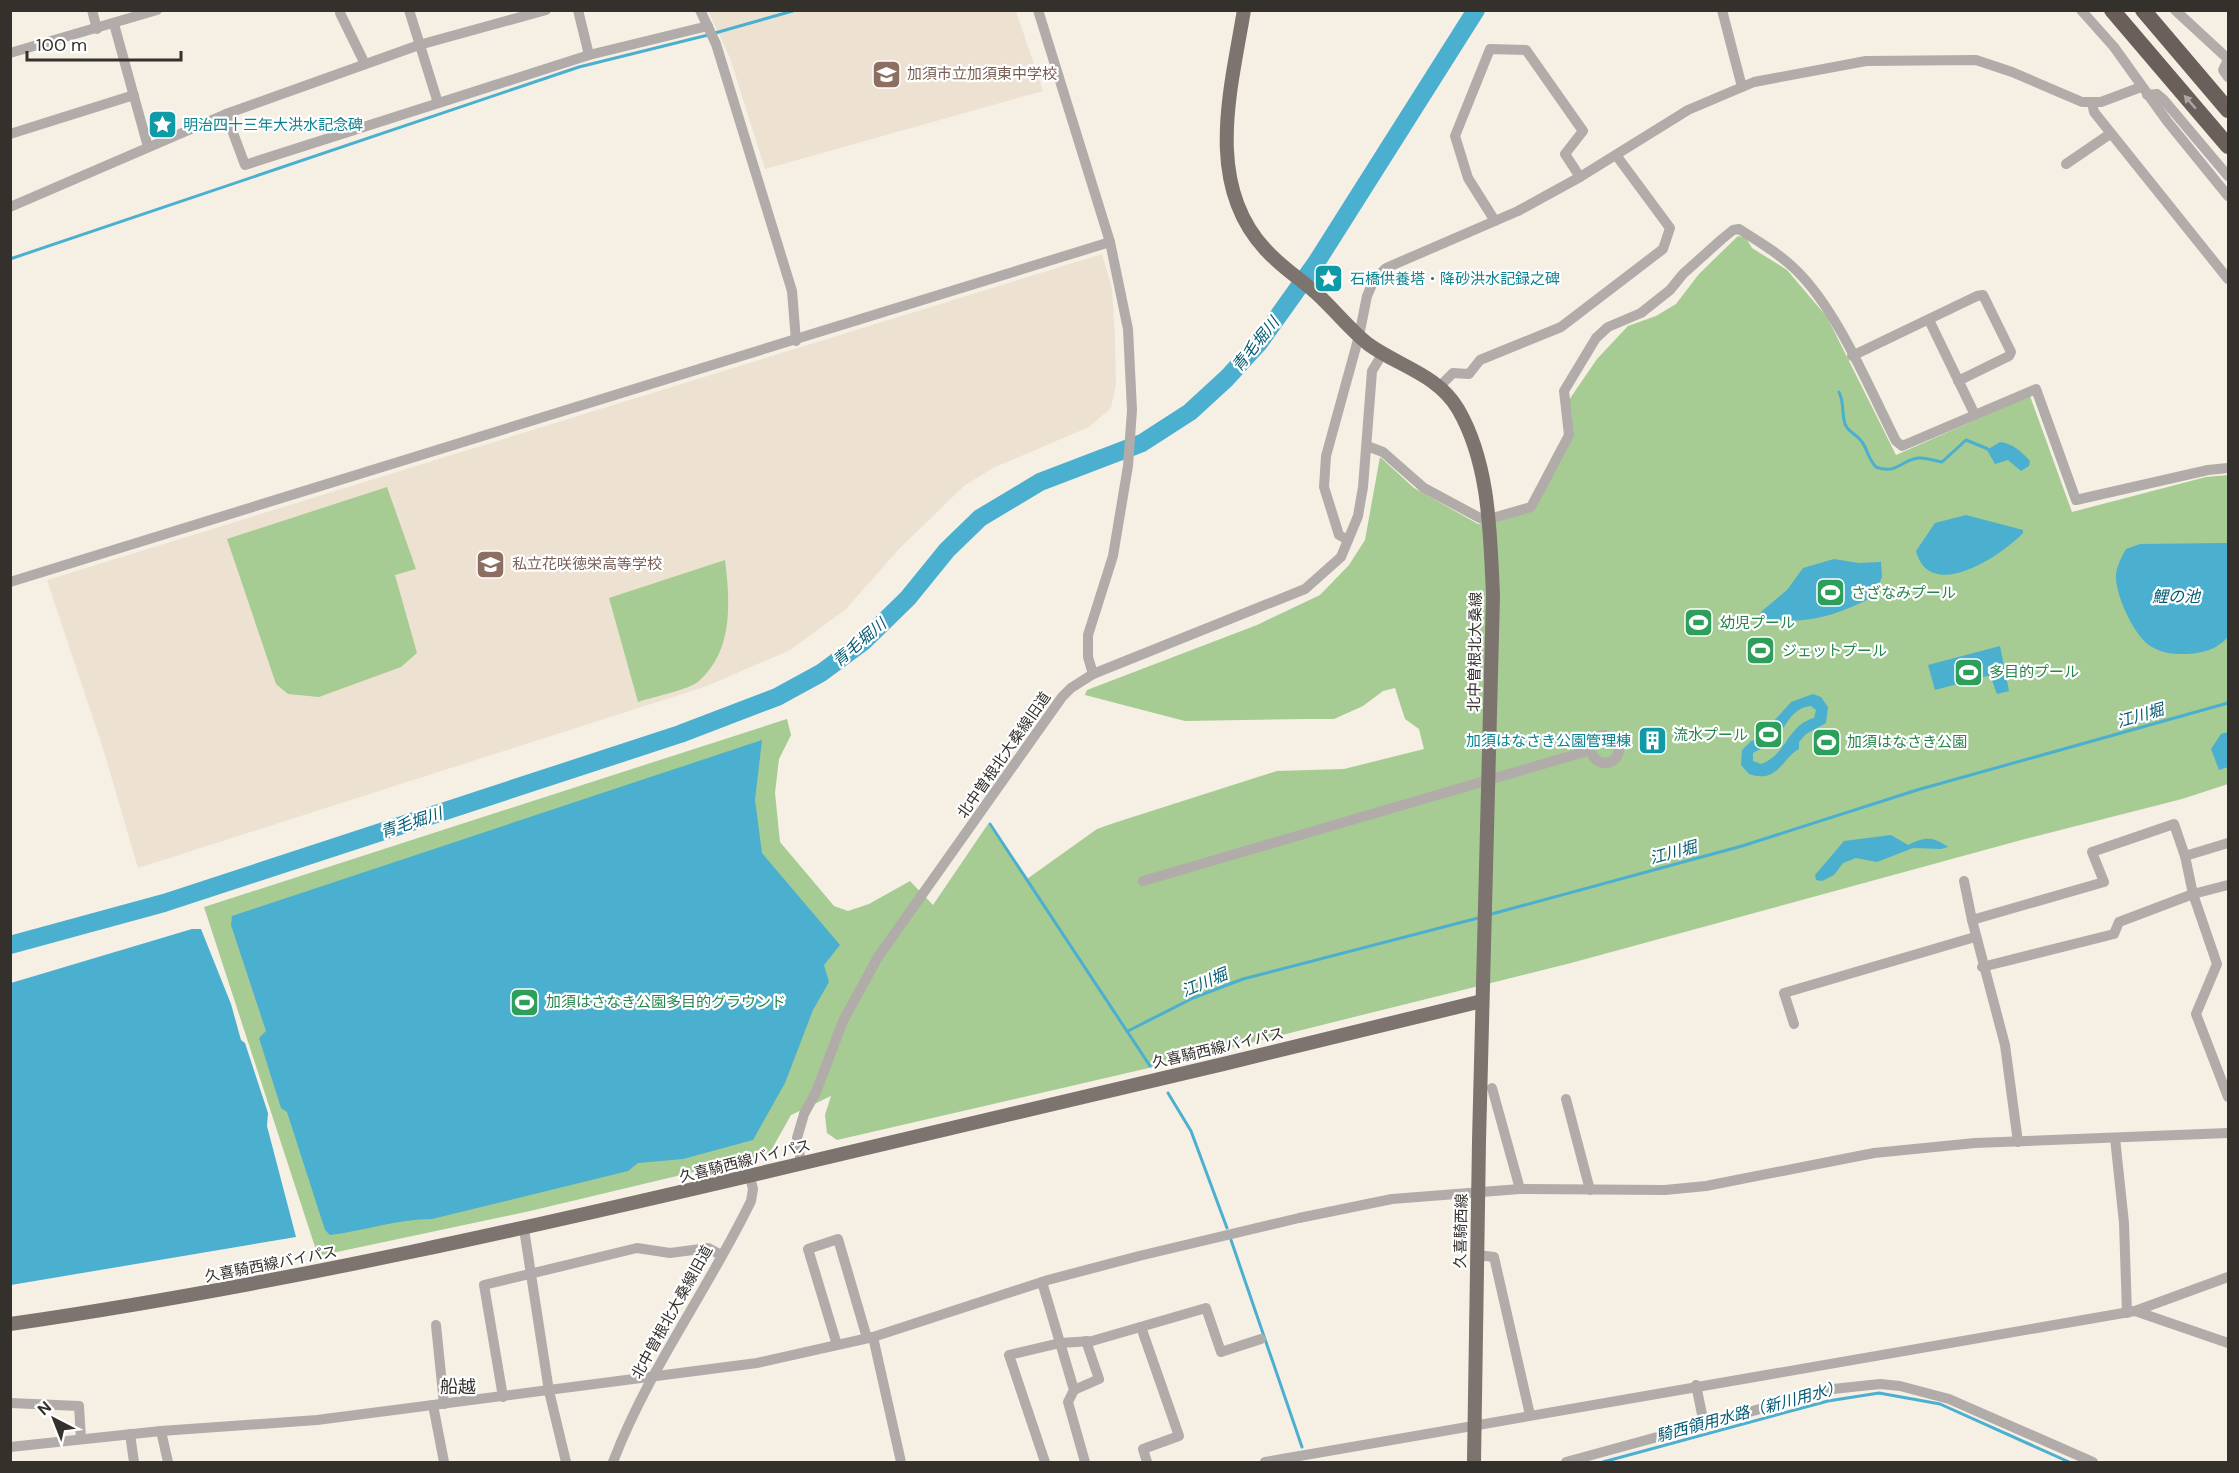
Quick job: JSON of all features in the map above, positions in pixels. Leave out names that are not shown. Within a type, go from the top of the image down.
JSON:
[{"type":"highway","points":[[2112,10],[2229,146]]},
{"type":"highway","points":[[2143,10],[2229,110]]},
{"type":"main road","name":"北中曽根北大桑線","points":[[1244,10],[1230,94],[1225,163],[1241,212],[1264,248],[1316,292],[1359,336],[1383,353],[1415,368],[1439,387],[1458,408],[1481,471],[1489,519],[1493,595],[1490,782],[1482,1001]]},
{"type":"main road","name":"久喜騎西線バイパス","points":[[10,1324],[265,1282],[524,1229],[1482,1001]]},
{"type":"main road","name":"久喜騎西線","points":[[1474,1462],[1482,1001]]},
{"type":"street","points":[[92,10],[98,29]]},
{"type":"street","points":[[10,53],[157,10]]},
{"type":"street","points":[[409,10],[438,103]]},
{"type":"street","points":[[10,207],[226,114],[419,45],[546,10]]},
{"type":"street","points":[[578,10],[589,55]]},
{"type":"street","points":[[700,10],[716,44],[792,291],[796,341]]},
{"type":"street","points":[[1038,10],[1110,242],[1128,329],[1132,410],[1128,466],[1113,556],[1088,635],[1088,657],[1093,674]]},
{"type":"street","points":[[1722,10],[1742,87]]},
{"type":"street","points":[[2081,10],[2114,47],[2144,91],[2229,196]]},
{"type":"street","points":[[2175,10],[2229,59],[2223,70],[2229,77]]},
{"type":"street","points":[[342,11],[365,64]]},
{"type":"street","points":[[114,24],[148,147]]},
{"type":"street","points":[[226,114],[245,165],[589,55],[708,26]]},
{"type":"street","points":[[1495,221],[1468,178],[1455,136],[1490,49],[1526,50],[1583,131],[1565,154],[1580,177]]},
{"type":"street","points":[[1348,540],[1339,535],[1330,510],[1323,471],[1370,287],[1386,268],[1542,199],[1695,107],[1742,87],[1798,72],[1866,61],[1977,60],[2012,72],[2054,92],[2092,103],[2144,91],[2157,94],[2229,176]]},
{"type":"street","points":[[10,134],[134,95]]},
{"type":"street","points":[[2092,103],[2094,112],[2110,134],[2229,279]]},
{"type":"street","points":[[2066,164],[2110,134]]},
{"type":"street","points":[[1439,387],[1453,373],[1469,374],[1480,360],[1561,327],[1663,249],[1670,228],[1616,155]]},
{"type":"street","points":[[1367,446],[1383,452],[1424,488],[1472,514],[1489,519],[1531,507],[1569,435],[1564,391],[1596,338],[1608,327],[1641,313],[1733,230],[1739,229],[1795,269],[1832,318],[1896,441],[1902,446],[2036,389],[2076,500],[2208,470],[2229,468]]},
{"type":"street","points":[[10,582],[337,479],[796,341],[1110,242]]},
{"type":"street","points":[[1852,356],[1983,295],[2011,349],[2010,356],[1958,381]]},
{"type":"street","points":[[1929,320],[1975,415]]},
{"type":"street","name":"北中曽根北大桑線旧道","points":[[801,1164],[797,1138],[804,1114],[816,1092],[843,1021],[878,957],[1062,697],[1071,688],[1093,674],[1305,589],[1341,557],[1358,516],[1367,446],[1372,371],[1383,353]]},
{"type":"street","points":[[1143,881],[1490,782],[1591,750]]},
{"type":"street","points":[[1972,920],[2104,882],[2092,852],[2174,824],[2185,856],[2193,894],[2217,964],[2196,1014],[2229,1097]]},
{"type":"street","points":[[2185,856],[2229,843]]},
{"type":"street","points":[[1964,881],[1982,967],[2005,1045],[2018,1142]]},
{"type":"street","points":[[1982,967],[2114,934],[2119,922],[2193,894],[2229,885]]},
{"type":"street","points":[[1794,1024],[1784,993],[1975,937]]},
{"type":"street","points":[[1492,1088],[1520,1189]]},
{"type":"street","points":[[1566,1099],[1590,1190]]},
{"type":"street","points":[[10,1447],[162,1431],[317,1420],[757,1363],[870,1338],[1042,1282],[1139,1256],[1359,1205],[1428,1195],[1520,1189],[1665,1190],[1706,1186],[1874,1153],[1975,1143],[2229,1133]]},
{"type":"street","points":[[2115,1138],[2131,1312]]},
{"type":"street","name":"北中曽根北大桑線旧道","points":[[613,1462],[652,1378],[751,1201],[753,1189],[750,1177]]},
{"type":"street","points":[[524,1229],[549,1391],[566,1462]]},
{"type":"street","points":[[837,1345],[808,1249],[838,1239],[870,1338],[901,1462]]},
{"type":"street","points":[[503,1397],[484,1285],[637,1248],[670,1253],[708,1248],[721,1255]]},
{"type":"street","points":[[1477,1255],[1494,1257],[1530,1414]]},
{"type":"street","points":[[1265,1462],[1696,1385],[2131,1312],[2229,1277]]},
{"type":"street","points":[[1042,1282],[1074,1390]]},
{"type":"street","points":[[1046,1462],[1009,1354],[1060,1343],[1086,1341],[1206,1308],[1221,1352],[1261,1339]]},
{"type":"street","points":[[2131,1312],[2229,1343]]},
{"type":"street","points":[[436,1324],[438,1405],[444,1462]]},
{"type":"street","points":[[1141,1326],[1179,1436],[1143,1449],[1147,1462]]},
{"type":"street","points":[[1085,1462],[1068,1402],[1074,1390],[1100,1379],[1086,1341]]},
{"type":"street","points":[[1566,1462],[1833,1389],[1880,1384],[1900,1386],[1949,1399],[2092,1462]]},
{"type":"street","points":[[1696,1385],[1704,1424]]},
{"type":"street","points":[[10,1403],[80,1406],[81,1439]]},
{"type":"street","points":[[162,1431],[168,1462]]},
{"type":"street","points":[[130,1434],[134,1462]]},
{"type":"shaded area","name":"加須市立加須東中学校","points":[[708,11],[1016,11],[1043,91],[765,169],[730,58]]},
{"type":"shaded area","name":"私立花咲徳栄高等学校","points":[[1102,254],[1112,289],[1115,339],[1116,384],[1111,408],[1089,427],[993,468],[964,486],[899,549],[845,610],[790,650],[707,686],[138,868],[102,745],[47,580]]},
{"type":"green space","name":"加須はなさき公園","points":[[1738,236],[1746,238],[1752,248],[1787,270],[1827,317],[1896,455],[2030,396],[2072,512],[2206,477],[2228,475],[2228,784],[2182,799],[2025,839],[1571,963],[1153,1067],[837,1140],[827,1133],[825,1115],[831,1096],[791,1115],[769,1154],[530,1211],[318,1256],[204,907],[787,719],[791,735],[779,759],[775,793],[780,842],[834,906],[848,911],[869,904],[910,881],[933,905],[988,824],[1027,879],[1097,829],[1114,823],[1277,771],[1344,769],[1424,749],[1419,729],[1405,719],[1395,688],[1383,691],[1363,706],[1334,719],[1185,721],[1085,695],[1087,690],[1257,625],[1320,595],[1349,565],[1365,540],[1380,457],[1414,488],[1478,524],[1533,510],[1573,437],[1569,400],[1597,359],[1628,326],[1656,316],[1676,304],[1699,274]]},
{"type":"green space","points":[[387,487],[416,569],[395,575],[417,653],[401,667],[319,697],[288,694],[276,684],[227,539]]},
{"type":"green space","points":[[725,560],[728,592],[727,624],[719,655],[710,669],[694,684],[638,702],[609,598]]},
{"type":"water","points":[[2000,442],[2009,444],[2020,451],[2030,461],[2029,466],[2021,471],[2008,460],[1995,464],[1987,450]]},
{"type":"water","name":"さざなみプール","points":[[1966,515],[2023,530],[2023,533],[1984,562],[1967,570],[1936,574],[1924,566],[1916,551],[1935,523]]},
{"type":"water","name":"鯉の池","points":[[2228,543],[2228,637],[2210,650],[2199,653],[2174,654],[2152,647],[2133,627],[2117,587],[2116,571],[2126,549],[2140,544]]},
{"type":"water","name":"さざなみプール","points":[[1834,559],[1859,563],[1881,562],[1882,577],[1874,596],[1846,609],[1817,618],[1788,621],[1757,618],[1787,590],[1803,568]]},
{"type":"water","name":"幼児プール","points":[[1694,613],[1703,613],[1712,624],[1692,635],[1686,625]]},
{"type":"water","name":"多目的プール","points":[[2000,646],[2009,691],[1997,694],[1991,678],[1987,676],[1935,690],[1928,665]]},
{"type":"water","name":"流水プール","points":[[1813,694],[1821,697],[1828,707],[1826,723],[1806,734],[1799,742],[1799,749],[1773,773],[1767,776],[1749,774],[1741,765],[1742,750],[1751,741],[1758,739],[1770,721],[1773,722],[1791,702]],"holes":[[[1811,706],[1816,710],[1814,718],[1798,727],[1770,760],[1761,764],[1753,761],[1753,753],[1774,741],[1798,710]]]},
{"type":"water","points":[[2228,732],[2228,767],[2219,770],[2211,749],[2221,734]]},
{"type":"water","name":"加須はさなき公園多目的グラウンド","points":[[762,740],[755,800],[762,853],[840,945],[824,965],[829,982],[813,1010],[785,1083],[753,1140],[683,1159],[638,1163],[628,1171],[432,1219],[406,1221],[330,1235],[325,1230],[287,1112],[281,1108],[259,1038],[266,1031],[231,925],[232,916]]},
{"type":"water","points":[[1891,835],[1908,845],[1928,839],[1948,847],[1913,848],[1877,862],[1856,858],[1843,863],[1834,875],[1822,881],[1816,880],[1815,875],[1844,841]]},
{"type":"water","points":[[192,929],[201,929],[231,1004],[241,1040],[245,1043],[268,1113],[267,1126],[296,1237],[11,1285],[11,983]]},
{"type":"waterway","points":[[715,33],[796,10]]},
{"type":"waterway","name":"青毛堀川","points":[[10,945],[164,903],[680,734],[777,697],[821,673],[863,642],[908,598],[947,550],[980,518],[1040,482],[1142,443],[1190,412],[1227,378],[1259,343],[1316,263],[1476,10]]},
{"type":"waterway","points":[[10,259],[579,67],[708,35]]},
{"type":"waterway","points":[[1839,392],[1845,424],[1862,442],[1876,467],[1894,468],[1918,458],[1942,462],[1966,440],[1988,449]]},
{"type":"waterway","name":"江川堀","points":[[1488,915],[1742,846],[1917,790],[2228,703]]},
{"type":"waterway","points":[[990,824],[1150,1066]]},
{"type":"waterway","name":"江川堀","points":[[1128,1031],[1193,998],[1243,979],[1482,917]]},
{"type":"waterway","points":[[1168,1093],[1191,1131],[1227,1228]]},
{"type":"waterway","points":[[1231,1240],[1302,1447]]},
{"type":"waterway","name":"騎西領用水路（新川用水）","points":[[1603,1462],[1828,1401],[1879,1393],[1940,1404],[2069,1462]]},
{"type":"place","name":"加須市立加須東中学校","points":[[886,74]]},
{"type":"place","name":"明治四十三年大洪水記念碑","points":[[162,125]]},
{"type":"place","name":"石橋供養塔・降砂洪水記録之碑","points":[[1329,279]]},
{"type":"place","name":"私立花咲徳栄高等学校","points":[[491,564]]},
{"type":"place","name":"さざなみプール","points":[[1830,593]]},
{"type":"place","name":"幼児プール","points":[[1699,623]]},
{"type":"place","name":"ジェットプール","points":[[1761,651]]},
{"type":"place","name":"多目的プール","points":[[1968,672]]},
{"type":"place","name":"流水プール","points":[[1769,735]]},
{"type":"place","name":"加須はなさき公園管理棟","points":[[1652,741]]},
{"type":"place","name":"加須はなさき公園","points":[[1826,742]]},
{"type":"place","name":"加須はさなき公園多目的グラウンド","points":[[525,1002]]},
{"type":"district","name":"船越","points":[[458,1387]]}]
